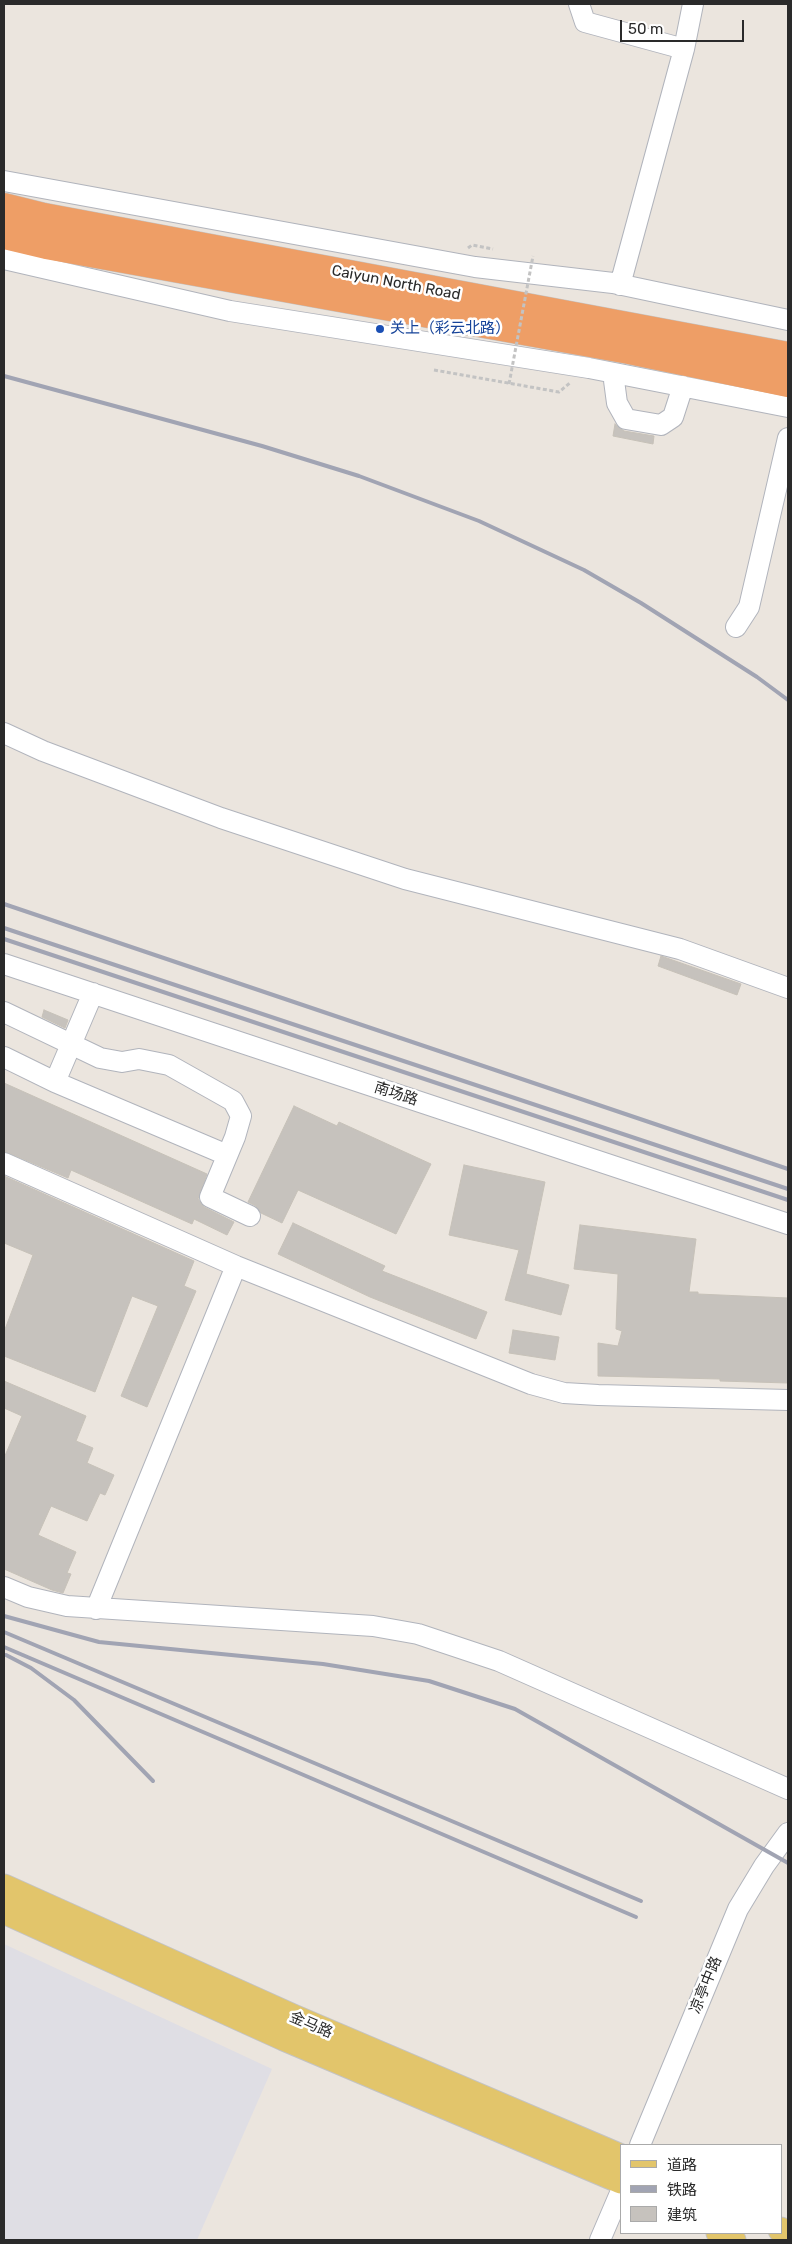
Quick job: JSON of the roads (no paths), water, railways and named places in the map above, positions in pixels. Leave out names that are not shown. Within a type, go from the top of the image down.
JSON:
[{"type":"highway","name":"Caiyun North Road","points":[[4,207],[44,217],[607,324],[788,356]]},
{"type":"highway","name":"Caiyun North Road","points":[[4,235],[46,246],[629,350],[786,389]]},
{"type":"highway","points":[[745,347],[788,345]]},
{"type":"main road","name":"金马路","points":[[4,1886],[293,2017],[620,2157]]},
{"type":"main road","name":"金马路","points":[[4,1911],[284,2038],[620,2181]]},
{"type":"main road","points":[[721,2234],[733,2240]]},
{"type":"street","points":[[579,4],[585,22],[684,49]]},
{"type":"street","points":[[620,285],[684,49],[693,4]]},
{"type":"street","points":[[4,181],[468,266],[620,285],[788,320]]},
{"type":"street","points":[[4,259],[230,311],[614,373],[683,386],[786,389]]},
{"type":"street","points":[[614,373],[617,403],[626,418],[661,425],[673,417],[683,386]]},
{"type":"street","points":[[736,627],[749,607],[788,438]]},
{"type":"street","points":[[4,733],[43,751],[221,818],[396,876],[680,949],[788,988]]},
{"type":"street","name":"南场路","points":[[4,964],[788,1224]]},
{"type":"street","points":[[55,1082],[93,993]]},
{"type":"street","points":[[4,1012],[71,1046],[100,1058],[122,1062],[138,1060],[169,1065],[233,1101],[241,1116],[210,1197],[250,1216]]},
{"type":"street","points":[[4,1057],[55,1082],[227,1155]]},
{"type":"street","points":[[4,1163],[236,1266],[531,1384],[564,1393],[788,1400]]},
{"type":"street","points":[[96,1609],[236,1266]]},
{"type":"street","points":[[4,1587],[28,1597],[68,1606],[372,1626],[418,1634],[499,1661],[788,1788]]},
{"type":"street","name":"凉亭中路","points":[[640,2144],[738,1909],[764,1866],[788,1833]]},
{"type":"street","points":[[600,2240],[620,2193]]},
{"type":"railway","points":[[4,376],[262,446],[359,476],[479,521],[584,570],[641,603],[757,677],[788,700]]},
{"type":"railway","points":[[4,904],[788,1169]]},
{"type":"railway","points":[[4,928],[788,1189]]},
{"type":"railway","points":[[4,939],[788,1200]]},
{"type":"railway","points":[[4,1616],[99,1642],[323,1664],[429,1681],[515,1709],[788,1863]]},
{"type":"railway","points":[[4,1632],[641,1901]]},
{"type":"railway","points":[[4,1647],[636,1917]]},
{"type":"railway","points":[[6,1655],[31,1668],[74,1700],[153,1781]]},
{"type":"place","name":"关上（彩云北路）","points":[[380,329]]}]
